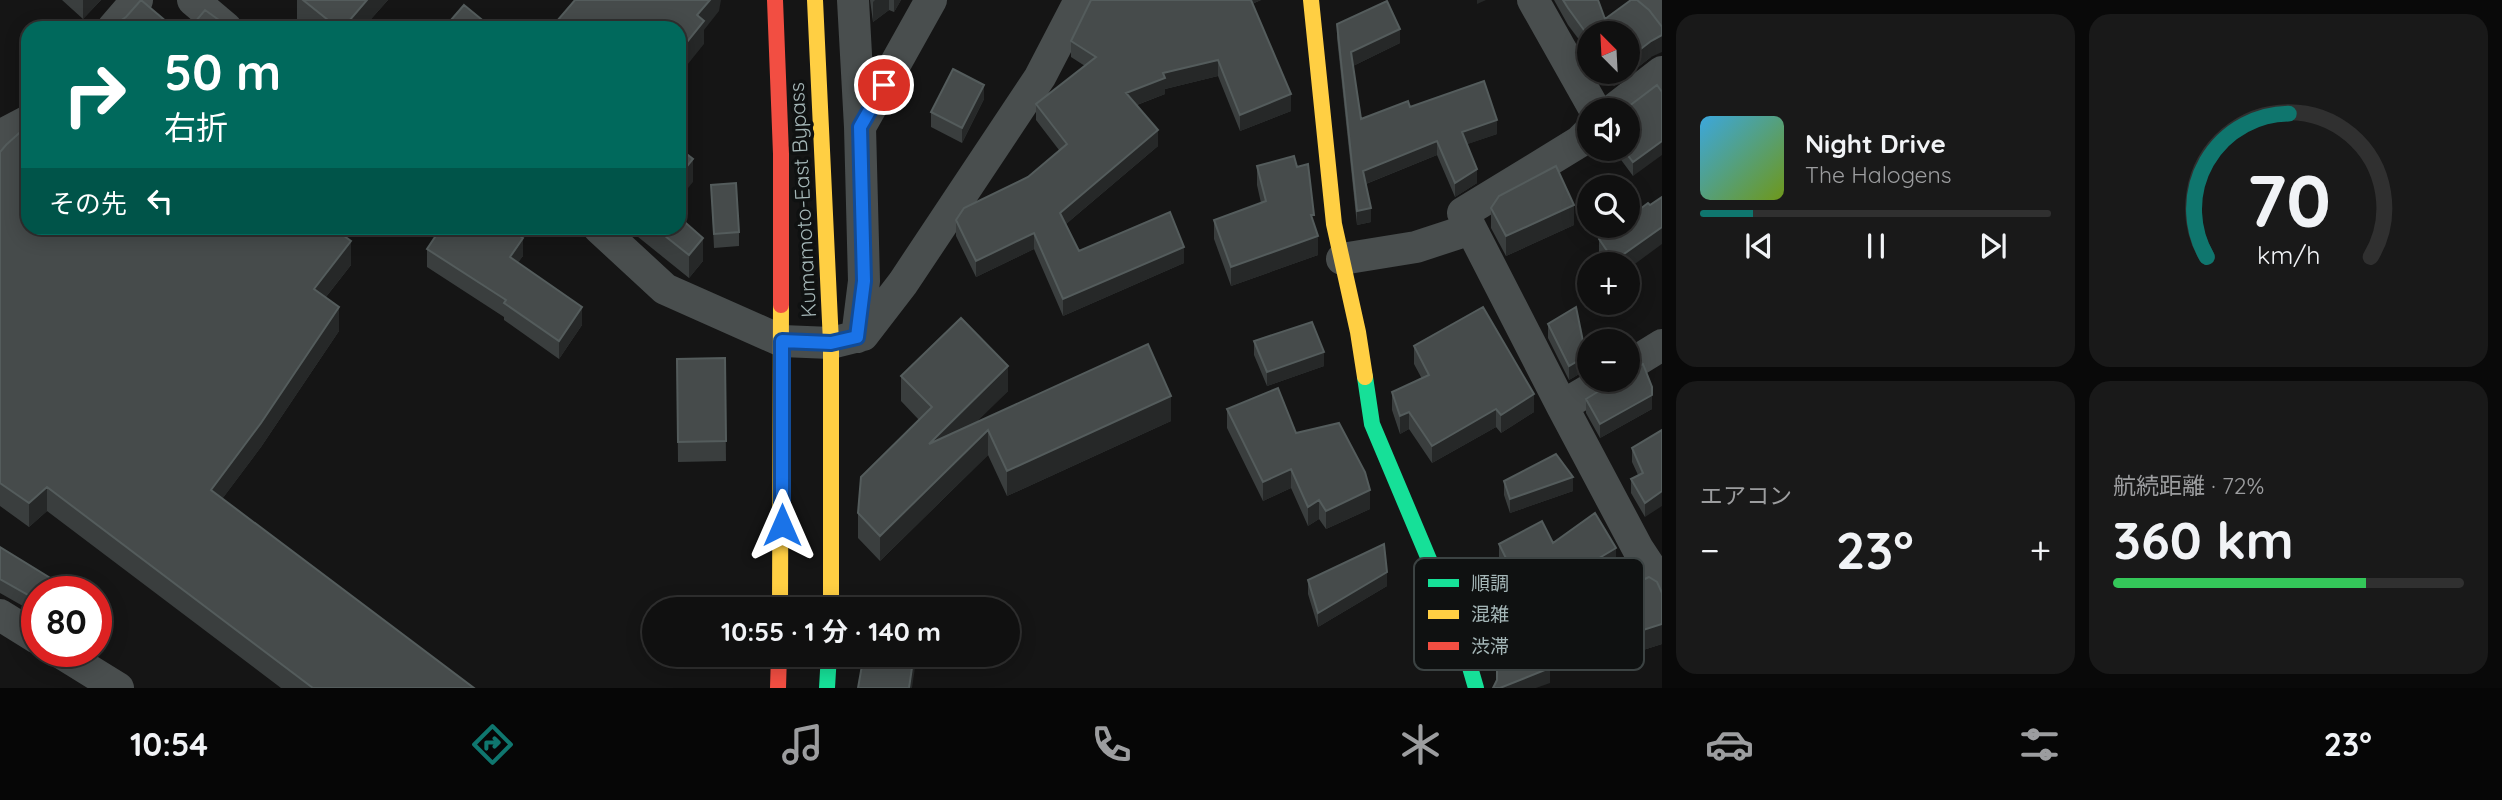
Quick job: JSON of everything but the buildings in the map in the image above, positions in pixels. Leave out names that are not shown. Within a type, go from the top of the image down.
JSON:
[{"type":"main road","name":"Kumamoto-East Bypass","points":[[775,0],[781,154],[780,597]]},
{"type":"main road","name":"Kumamoto-East Bypass","points":[[815,0],[844,340],[832,597]]},
{"type":"main road","points":[[1311,0],[1334,224],[1358,332],[1372,424],[1428,558]]},
{"type":"main road","points":[[778,688],[779,667]]},
{"type":"main road","points":[[827,688],[828,667]]},
{"type":"main road","points":[[1471,670],[1476,688]]},
{"type":"street","points":[[119,21],[137,0]]},
{"type":"street","points":[[193,0],[218,21]]},
{"type":"street","points":[[844,340],[864,281],[853,0]]},
{"type":"street","points":[[860,127],[931,0]]},
{"type":"street","points":[[607,235],[665,289],[782,341],[844,340],[863,335],[902,283],[1041,77],[1080,0]]},
{"type":"street","points":[[1533,0],[1588,98]]},
{"type":"street","points":[[1646,0],[1662,13]]},
{"type":"street","points":[[1628,98],[1662,72]]},
{"type":"street","points":[[0,136],[21,125]]},
{"type":"street","points":[[1577,143],[1463,213],[1562,407],[1638,549],[1662,585]]},
{"type":"street","points":[[1342,258],[1416,247],[1471,229]]},
{"type":"street","points":[[1640,359],[1662,345]]},
{"type":"street","points":[[1562,407],[1586,392]]},
{"type":"street","points":[[0,615],[21,628]]},
{"type":"street","points":[[84,667],[118,688]]},
{"type":"traffic: fast","points":[[1365,377],[1372,424],[1428,558]]},
{"type":"traffic: fast","points":[[827,688],[828,667]]},
{"type":"traffic: fast","points":[[1471,670],[1476,688]]},
{"type":"traffic: slow","points":[[815,0],[831,343],[831,597]]},
{"type":"traffic: slow","points":[[1311,0],[1334,224],[1365,377]]},
{"type":"traffic: slow","points":[[780,597],[781,305]]},
{"type":"traffic: jam","points":[[775,0],[781,154],[781,305]]},
{"type":"traffic: jam","points":[[778,688],[779,667]]},
{"type":"route","points":[[782,525],[782,341],[831,343],[857,337],[864,281],[860,127],[884,85]]}]
